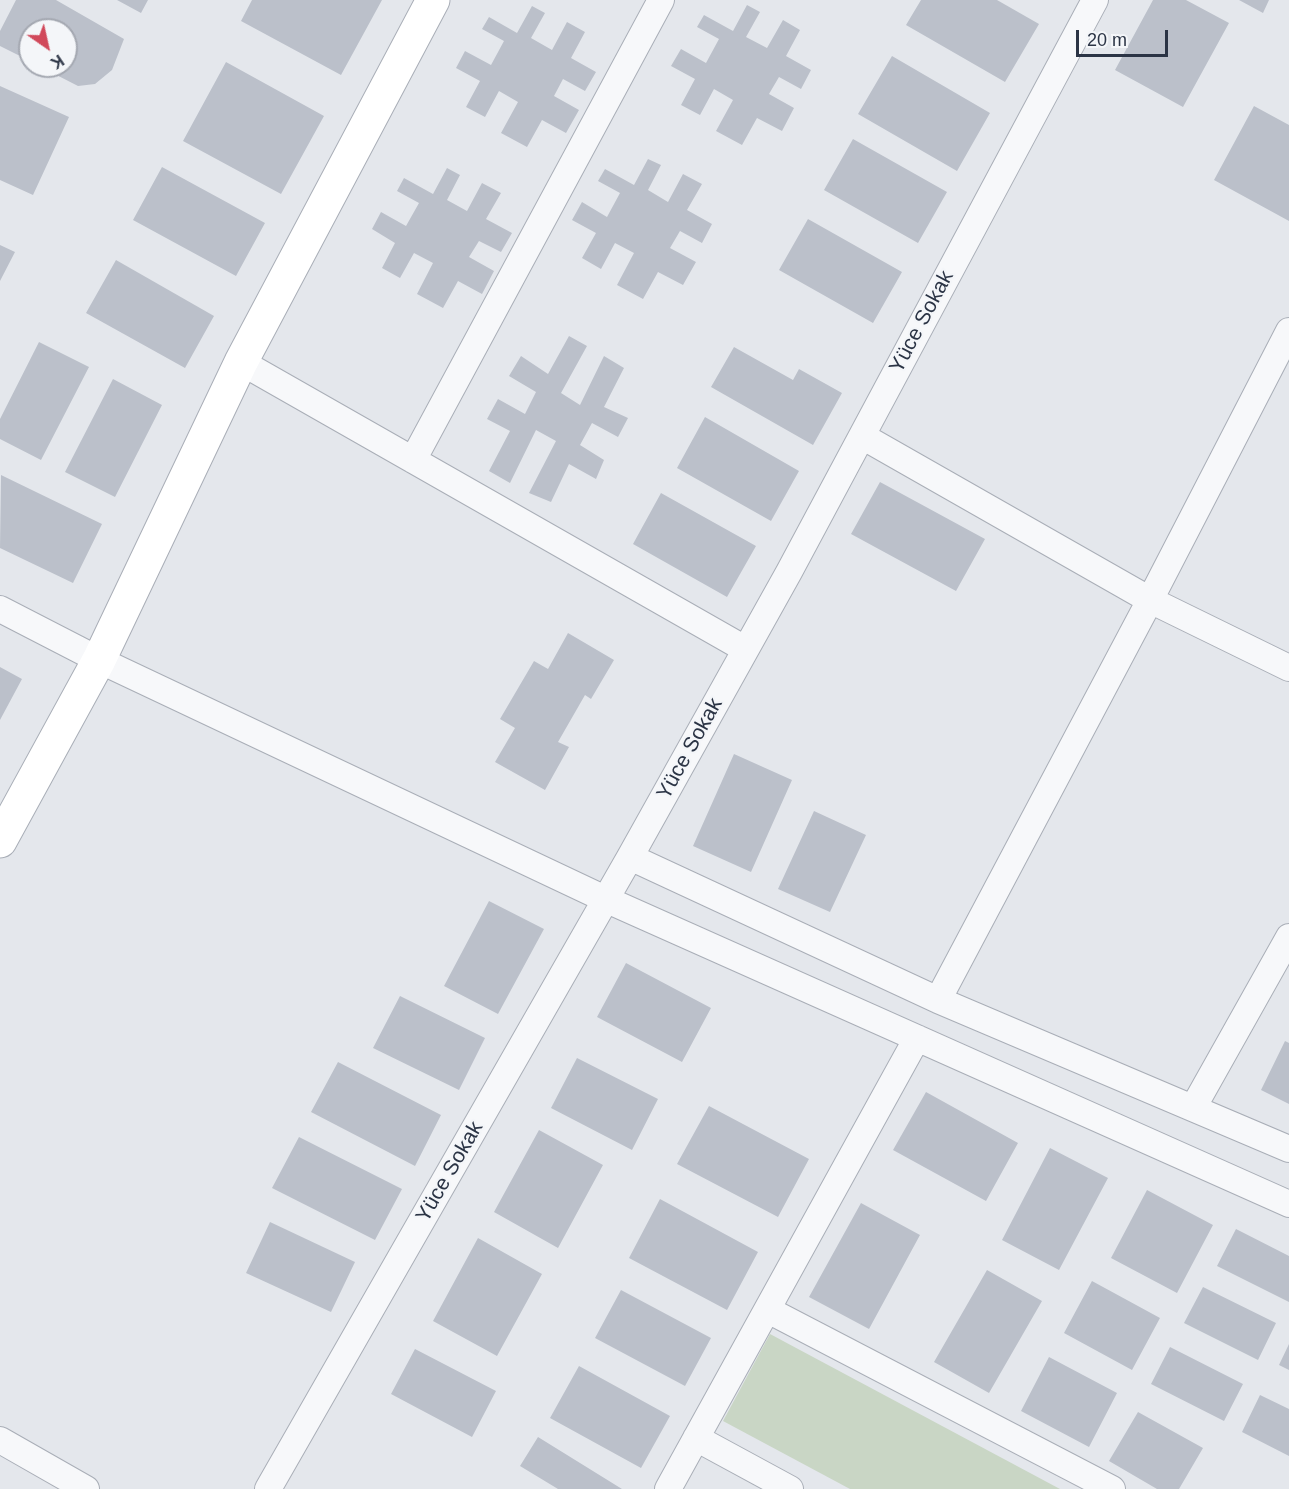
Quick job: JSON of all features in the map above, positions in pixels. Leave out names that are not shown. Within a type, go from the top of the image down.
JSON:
[{"type":"street","points":[[0,841],[99,660],[241,362],[433,0]]},
{"type":"street","points":[[413,460],[662,0]]},
{"type":"street","name":"Yüce Sokak","points":[[268,1489],[630,857],[861,436],[1095,0]]},
{"type":"street","points":[[938,999],[1150,600],[1289,331]]},
{"type":"street","points":[[241,362],[745,649]]},
{"type":"street","points":[[861,436],[1150,600],[1289,668]]},
{"type":"street","points":[[0,609],[99,660],[606,899],[1289,1204]]},
{"type":"street","points":[[630,857],[938,999],[1289,1149]]},
{"type":"street","points":[[1193,1108],[1289,937]]},
{"type":"street","points":[[668,1489],[917,1038]]},
{"type":"street","points":[[768,1310],[1112,1489]]},
{"type":"street","points":[[696,1438],[790,1489]]},
{"type":"street","points":[[0,1440],[86,1489]]},
{"type":"green space","points":[[770,1334],[1060,1489],[850,1489],[723,1421]]},
{"type":"building","points":[[16,0],[56,0],[124,39],[112,70],[95,84],[78,86],[62,78],[78,78],[78,18],[18,18],[18,55],[0,46],[0,31]]},
{"type":"building","points":[[117,0],[148,0],[141,13]]},
{"type":"building","points":[[252,0],[382,0],[341,75],[241,21]]},
{"type":"building","points":[[921,0],[997,0],[1039,24],[1005,82],[906,25]]},
{"type":"building","points":[[1153,0],[1186,0],[1229,23],[1183,107],[1115,70]]},
{"type":"building","points":[[1239,0],[1269,0],[1263,13]]},
{"type":"building","points":[[747,5],[760,12],[746,37],[767,48],[783,20],[800,30],[786,56],[811,70],[801,89],[779,77],[769,94],[794,108],[782,131],[757,118],[742,145],[716,131],[733,100],[714,89],[700,115],[681,105],[695,79],[671,66],[681,49],[706,63],[719,39],[697,27],[704,15],[733,31]]},
{"type":"building","points":[[532,6],[545,13],[531,38],[552,50],[567,22],[585,32],[571,58],[596,72],[585,91],[563,79],[554,96],[579,110],[566,133],[542,120],[527,147],[501,133],[518,102],[499,91],[485,117],[466,107],[480,81],[456,68],[465,51],[491,65],[504,41],[482,29],[489,17],[517,33]]},
{"type":"building","points":[[892,56],[990,113],[957,171],[858,114]]},
{"type":"building","points":[[226,62],[324,116],[281,194],[183,141]]},
{"type":"building","points":[[0,86],[69,117],[33,195],[0,180]]},
{"type":"building","points":[[1254,106],[1289,125],[1289,221],[1214,180]]},
{"type":"building","points":[[853,139],[947,192],[918,243],[824,190]]},
{"type":"building","points":[[648,159],[661,165],[648,190],[668,202],[683,174],[702,184],[687,210],[712,224],[702,243],[680,231],[670,248],[696,262],[683,285],[658,272],[643,299],[617,285],[634,253],[615,243],[601,269],[582,258],[596,233],[572,220],[582,202],[607,217],[620,193],[598,181],[605,169],[634,185]]},
{"type":"building","points":[[162,167],[265,223],[236,276],[133,220]]},
{"type":"building","points":[[447,168],[460,175],[447,200],[467,211],[482,183],[501,193],[486,219],[512,233],[501,252],[479,241],[469,257],[494,271],[482,294],[458,281],[443,308],[417,294],[433,263],[414,253],[400,278],[382,268],[395,243],[372,229],[381,212],[406,226],[419,203],[397,191],[404,178],[433,194]]},
{"type":"building","points":[[808,219],[902,272],[873,323],[779,270]]},
{"type":"building","points":[[0,245],[15,252],[0,281]]},
{"type":"building","points":[[116,260],[214,316],[185,368],[86,313]]},
{"type":"building","points":[[569,336],[587,346],[561,393],[580,405],[604,356],[624,368],[604,407],[628,418],[618,437],[592,423],[580,445],[604,460],[596,479],[569,464],[551,502],[529,493],[556,441],[536,430],[510,483],[489,471],[510,431],[487,419],[498,399],[525,414],[536,392],[509,376],[521,356],[548,374]]},
{"type":"building","points":[[39,342],[89,367],[41,460],[0,439],[0,419]]},
{"type":"building","points":[[734,347],[793,380],[799,369],[842,393],[813,445],[711,387]]},
{"type":"building","points":[[113,379],[162,405],[115,497],[65,472]]},
{"type":"building","points":[[705,417],[799,471],[771,521],[677,468]]},
{"type":"building","points":[[1,475],[102,524],[73,583],[0,548]]},
{"type":"building","points":[[880,482],[985,539],[956,591],[851,534]]},
{"type":"building","points":[[661,493],[756,546],[727,597],[633,544]]},
{"type":"building","points":[[568,633],[614,660],[591,699],[585,695],[558,742],[569,747],[545,790],[495,762],[515,728],[500,719],[534,661],[548,669]]},
{"type":"building","points":[[0,667],[22,679],[0,720]]},
{"type":"building","points":[[734,754],[792,780],[751,872],[693,846]]},
{"type":"building","points":[[814,811],[866,835],[830,912],[778,889]]},
{"type":"building","points":[[489,901],[544,929],[498,1014],[444,986]]},
{"type":"building","points":[[626,963],[711,1008],[682,1062],[597,1017]]},
{"type":"building","points":[[400,996],[485,1038],[459,1090],[373,1048]]},
{"type":"building","points":[[1285,1041],[1289,1043],[1289,1104],[1261,1090]]},
{"type":"building","points":[[577,1058],[658,1099],[632,1150],[551,1108]]},
{"type":"building","points":[[338,1062],[441,1115],[415,1166],[311,1112]]},
{"type":"building","points":[[926,1092],[1018,1143],[986,1201],[893,1150]]},
{"type":"building","points":[[709,1106],[809,1159],[778,1217],[677,1164]]},
{"type":"building","points":[[539,1130],[603,1165],[558,1248],[494,1212]]},
{"type":"building","points":[[299,1137],[402,1189],[375,1240],[272,1188]]},
{"type":"building","points":[[1050,1148],[1108,1178],[1059,1270],[1002,1240]]},
{"type":"building","points":[[1147,1190],[1213,1225],[1177,1293],[1111,1258]]},
{"type":"building","points":[[660,1199],[758,1252],[727,1310],[629,1258]]},
{"type":"building","points":[[861,1203],[920,1235],[869,1329],[809,1297]]},
{"type":"building","points":[[270,1222],[355,1262],[331,1312],[246,1273]]},
{"type":"building","points":[[1236,1229],[1289,1256],[1289,1302],[1217,1266]]},
{"type":"building","points":[[478,1238],[542,1274],[497,1356],[433,1321]]},
{"type":"building","points":[[987,1270],[1042,1301],[989,1393],[934,1362]]},
{"type":"building","points":[[1092,1281],[1160,1318],[1132,1370],[1064,1333]]},
{"type":"building","points":[[1203,1287],[1276,1323],[1258,1360],[1184,1323]]},
{"type":"building","points":[[621,1290],[711,1338],[685,1386],[595,1338]]},
{"type":"building","points":[[1289,1344],[1289,1370],[1279,1365]]},
{"type":"building","points":[[1170,1347],[1243,1384],[1224,1421],[1151,1384]]},
{"type":"building","points":[[415,1349],[496,1391],[472,1437],[391,1394]]},
{"type":"building","points":[[1049,1357],[1117,1393],[1089,1447],[1021,1411]]},
{"type":"building","points":[[579,1366],[670,1416],[641,1468],[550,1418]]},
{"type":"building","points":[[1260,1395],[1289,1409],[1289,1456],[1242,1432]]},
{"type":"building","points":[[1138,1412],[1203,1448],[1179,1489],[1157,1489],[1109,1461]]},
{"type":"building","points":[[538,1437],[622,1489],[558,1489],[520,1466]]}]
